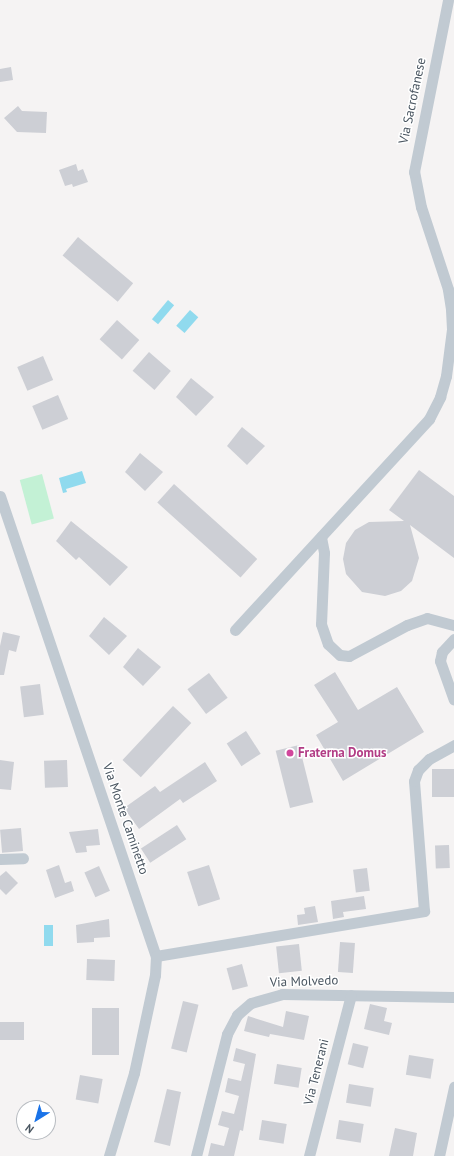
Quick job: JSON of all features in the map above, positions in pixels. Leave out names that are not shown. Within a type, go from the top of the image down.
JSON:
[{"type":"street","name":"Via Sacrofanese","points":[[235,630],[429,420],[446,376],[452,339],[448,289],[416,190],[414,161],[448,0]]},
{"type":"street","name":"Via Monte Caminetto","points":[[0,496],[156,956],[154,975],[134,1073],[109,1156]]},
{"type":"street","points":[[321,536],[324,553],[321,624],[328,644],[340,655],[349,656],[408,625],[427,618],[454,625]]},
{"type":"street","points":[[454,639],[442,652],[440,661],[454,700]]},
{"type":"street","points":[[156,956],[424,911],[414,780],[418,770],[429,759],[454,745]]},
{"type":"street","points":[[0,860],[22,858]]},
{"type":"street","name":"Via Molvedo","points":[[196,1156],[223,1045],[232,1023],[243,1009],[259,998],[282,994],[454,997]]},
{"type":"street","name":"Via Tenerani","points":[[309,1156],[351,995]]},
{"type":"street","points":[[438,1156],[454,1087]]},
{"type":"green space","points":[[42,474],[54,518],[32,524],[20,480]]},
{"type":"water","points":[[168,300],[174,305],[158,324],[152,319]]},
{"type":"water","points":[[190,310],[198,317],[185,333],[176,326]]},
{"type":"water","points":[[82,471],[86,483],[66,489],[67,492],[63,493],[59,478]]},
{"type":"water","points":[[44,925],[53,925],[53,946],[44,946]]},
{"type":"building","points":[[11,67],[13,80],[0,82],[0,69]]},
{"type":"building","points":[[18,106],[22,111],[47,112],[46,133],[17,132],[4,118]]},
{"type":"building","points":[[76,164],[78,171],[83,169],[88,182],[73,187],[72,184],[65,186],[59,170]]},
{"type":"building","points":[[78,237],[133,283],[118,302],[63,255]]},
{"type":"building","points":[[117,320],[139,340],[122,359],[100,339]]},
{"type":"building","points":[[149,352],[171,371],[154,390],[133,371]]},
{"type":"building","points":[[43,356],[53,380],[27,391],[17,367]]},
{"type":"building","points":[[191,378],[214,397],[196,416],[176,397]]},
{"type":"building","points":[[58,395],[68,419],[42,430],[32,406]]},
{"type":"building","points":[[242,427],[265,446],[247,465],[227,446]]},
{"type":"building","points":[[140,453],[163,472],[145,491],[125,472]]},
{"type":"building","points":[[419,470],[454,496],[454,558],[410,525],[419,558],[412,581],[401,591],[385,596],[362,592],[346,574],[343,559],[346,543],[355,530],[369,522],[404,521],[389,510]]},
{"type":"building","points":[[174,484],[257,559],[241,578],[157,503]]},
{"type":"building","points":[[71,521],[128,567],[110,586],[79,557],[76,560],[56,541]]},
{"type":"building","points":[[104,617],[127,636],[109,655],[89,636]]},
{"type":"building","points":[[3,632],[20,636],[16,652],[9,650],[4,675],[0,675],[0,646]]},
{"type":"building","points":[[138,648],[161,667],[143,686],[123,667]]},
{"type":"building","points":[[335,672],[358,710],[397,687],[424,732],[343,781],[316,735],[338,722],[314,685]]},
{"type":"building","points":[[209,673],[228,698],[206,714],[187,689]]},
{"type":"building","points":[[40,684],[44,715],[24,717],[20,686]]},
{"type":"building","points":[[173,706],[191,723],[141,777],[123,760]]},
{"type":"building","points":[[246,731],[261,754],[241,766],[227,744]]},
{"type":"building","points":[[299,745],[313,802],[290,808],[276,751]]},
{"type":"building","points":[[0,760],[14,762],[11,790],[0,789]]},
{"type":"building","points":[[67,760],[68,787],[45,788],[44,761]]},
{"type":"building","points":[[205,762],[217,781],[183,803],[180,799],[139,829],[124,808],[155,786],[160,792]]},
{"type":"building","points":[[432,769],[454,769],[454,797],[432,797]]},
{"type":"building","points":[[177,825],[186,839],[150,863],[141,848]]},
{"type":"building","points":[[21,828],[23,851],[2,853],[0,830]]},
{"type":"building","points":[[98,829],[100,845],[86,846],[87,852],[76,853],[69,832]]},
{"type":"building","points":[[435,845],[449,845],[450,868],[436,868]]},
{"type":"building","points":[[59,865],[65,883],[71,881],[74,891],[55,898],[46,870]]},
{"type":"building","points":[[209,865],[220,899],[198,906],[187,872]]},
{"type":"building","points":[[99,866],[110,891],[95,897],[84,873]]},
{"type":"building","points":[[367,868],[370,891],[356,893],[353,870]]},
{"type":"building","points":[[6,871],[18,883],[6,895],[0,889],[0,876]]},
{"type":"building","points":[[364,896],[366,909],[343,912],[344,917],[333,919],[331,901]]},
{"type":"building","points":[[315,906],[318,922],[298,925],[297,915],[305,914],[304,908]]},
{"type":"building","points":[[109,919],[110,937],[94,938],[94,942],[77,943],[76,925]]},
{"type":"building","points":[[340,942],[355,943],[353,973],[338,972]]},
{"type":"building","points":[[299,944],[302,971],[279,973],[276,946]]},
{"type":"building","points":[[87,959],[115,960],[114,981],[86,980]]},
{"type":"building","points":[[242,964],[248,986],[232,990],[227,968]]},
{"type":"building","points":[[183,1001],[199,1005],[187,1052],[171,1049]]},
{"type":"building","points":[[370,1004],[387,1008],[384,1021],[392,1023],[389,1035],[364,1029]]},
{"type":"building","points":[[92,1008],[119,1008],[119,1055],[92,1055]]},
{"type":"building","points":[[286,1011],[309,1016],[304,1040],[270,1034],[269,1037],[244,1031],[248,1016],[283,1027]]},
{"type":"building","points":[[0,1022],[24,1022],[24,1040],[0,1040]]},
{"type":"building","points":[[353,1043],[369,1047],[363,1068],[348,1064]]},
{"type":"building","points":[[236,1048],[256,1054],[243,1131],[240,1130],[234,1156],[208,1156],[211,1143],[224,1146],[229,1128],[218,1125],[222,1111],[234,1114],[239,1096],[225,1092],[228,1078],[241,1081],[245,1064],[233,1061]]},
{"type":"building","points":[[409,1055],[434,1059],[431,1079],[406,1075]]},
{"type":"building","points":[[277,1064],[302,1068],[299,1088],[274,1084]]},
{"type":"building","points":[[80,1075],[103,1079],[98,1104],[76,1100]]},
{"type":"building","points":[[349,1084],[374,1088],[371,1107],[346,1103]]},
{"type":"building","points":[[167,1089],[181,1092],[170,1146],[154,1142]]},
{"type":"building","points":[[262,1120],[287,1124],[284,1144],[259,1140]]},
{"type":"building","points":[[339,1120],[364,1124],[361,1143],[336,1139]]},
{"type":"building","points":[[395,1128],[417,1133],[413,1156],[389,1156]]},
{"type":"place","name":"Fraterna Domus","points":[[290,753]]}]
